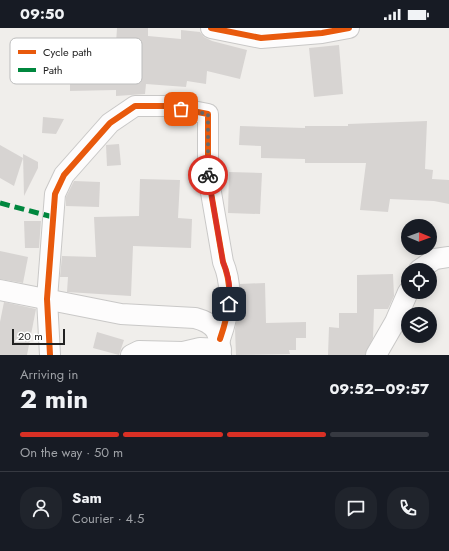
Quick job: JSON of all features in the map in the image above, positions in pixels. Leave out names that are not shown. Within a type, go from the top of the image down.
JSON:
[{"type":"street","points":[[211,28],[261,38],[322,33],[349,28]]},
{"type":"street","points":[[50,355],[48,299],[55,194],[64,174],[110,123],[135,106],[167,106],[208,114],[208,175],[223,262],[228,273],[231,288],[227,320],[221,348]]},
{"type":"street","points":[[429,263],[434,259],[449,257]]},
{"type":"street","points":[[0,290],[121,314],[195,318],[206,321],[214,326],[221,348]]},
{"type":"street","points":[[376,355],[395,322],[405,299]]},
{"type":"street","points":[[131,355],[138,351],[183,352],[200,348],[221,348]]},
{"type":"building","points":[[117,28],[148,28],[148,36],[181,39],[181,30],[200,32],[204,37],[212,41],[247,50],[240,79],[207,71],[206,84],[187,81],[186,87],[146,84],[145,94],[116,96],[116,90],[70,91],[70,84],[142,84],[142,38],[116,38]]},
{"type":"building","points":[[339,45],[343,94],[314,97],[309,48]]},
{"type":"building","points":[[43,117],[64,119],[56,134],[42,133]]},
{"type":"building","points":[[427,121],[425,169],[433,170],[432,179],[449,180],[449,204],[434,201],[390,199],[388,212],[360,210],[366,163],[305,163],[305,159],[261,158],[261,146],[239,145],[240,126],[305,128],[305,126],[348,126],[348,124]]},
{"type":"building","points":[[119,144],[121,165],[107,166],[106,145]]},
{"type":"building","points":[[0,145],[23,158],[14,186],[0,178]]},
{"type":"building","points":[[23,154],[38,162],[38,168],[24,196]]},
{"type":"building","points":[[229,172],[262,173],[260,214],[228,213]]},
{"type":"building","points":[[140,179],[180,180],[178,218],[192,219],[191,248],[133,246],[131,296],[67,292],[68,277],[60,277],[62,256],[96,257],[94,217],[139,216]]},
{"type":"building","points":[[74,181],[100,182],[99,207],[66,206],[66,197]]},
{"type":"building","points":[[24,221],[41,221],[39,248],[25,248]]},
{"type":"building","points":[[0,251],[28,257],[23,283],[0,279]]},
{"type":"building","points":[[393,274],[394,296],[388,309],[374,309],[373,338],[365,355],[328,355],[329,327],[339,328],[339,313],[357,313],[357,275]]},
{"type":"building","points":[[265,283],[266,323],[306,322],[306,338],[296,338],[296,350],[289,350],[290,354],[236,355],[235,329],[240,302],[240,284]]},
{"type":"building","points":[[4,302],[36,309],[27,355],[0,355],[0,322]]},
{"type":"building","points":[[97,332],[124,340],[119,355],[93,348]]},
{"type":"marked path","points":[[0,203],[53,217]]},
{"type":"cycle path","points":[[211,28],[261,38],[322,33],[349,28]]},
{"type":"cycle path","points":[[50,355],[47,299],[55,194],[64,175],[110,123],[135,106],[167,106],[208,114],[208,175],[229,291],[228,310],[220,339]]},
{"type":"way so far","points":[[181,109],[208,114],[208,175]]},
{"type":"route","points":[[208,175],[217,220],[223,262],[228,273],[231,288],[229,304]]}]
